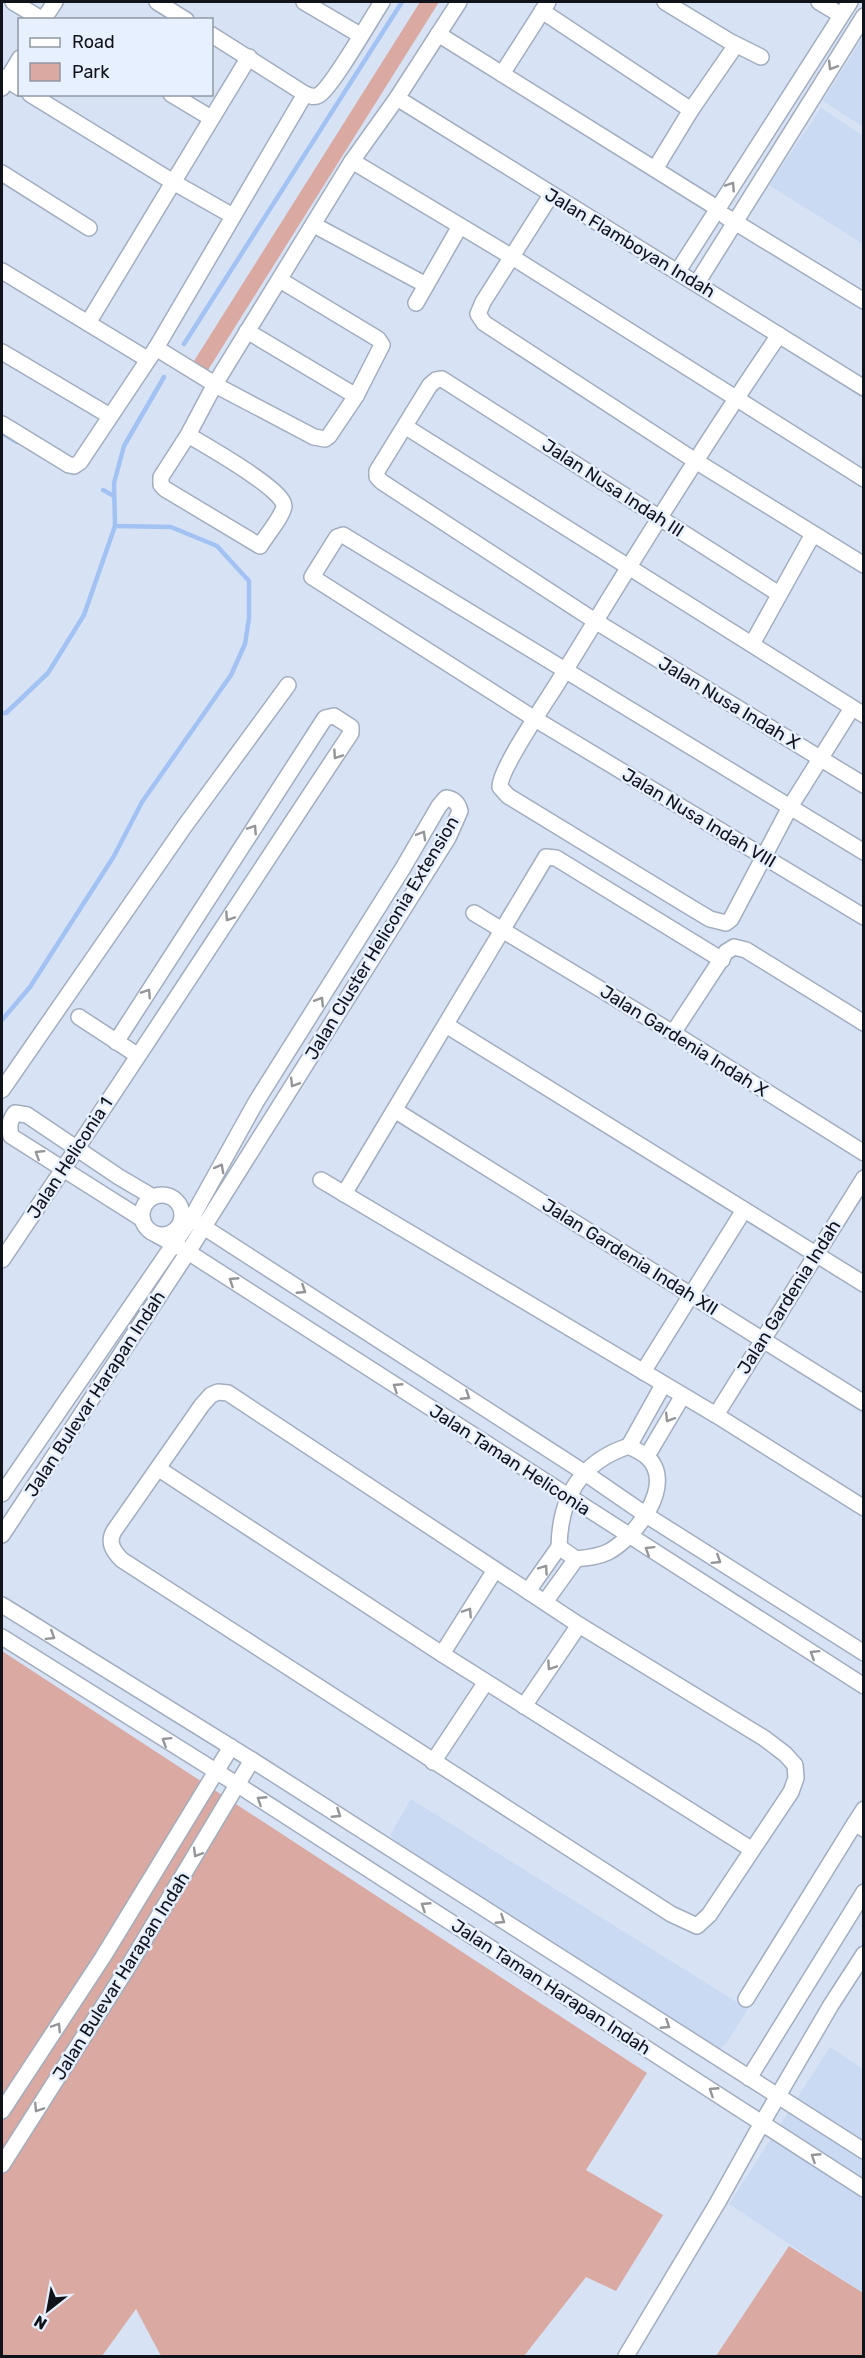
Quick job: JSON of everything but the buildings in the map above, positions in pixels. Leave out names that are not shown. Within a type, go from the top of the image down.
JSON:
[{"type":"street","points":[[13,2],[41,18]]},
{"type":"street","points":[[44,18],[55,2]]},
{"type":"street","points":[[157,2],[183,18]]},
{"type":"street","points":[[304,2],[360,35]]},
{"type":"street","points":[[213,36],[305,94],[314,97],[320,95],[382,2]]},
{"type":"street","points":[[188,435],[252,475],[280,497],[284,503],[260,546],[161,485],[161,477],[188,435],[214,384],[352,161],[397,98],[459,2]]},
{"type":"street","points":[[665,2],[736,45],[761,57]]},
{"type":"street","points":[[819,2],[841,15]]},
{"type":"street","points":[[678,271],[850,2]]},
{"type":"street","points":[[502,74],[545,6],[691,110]]},
{"type":"street","points":[[697,284],[864,16]]},
{"type":"street","points":[[438,34],[655,169],[734,222],[864,301]]},
{"type":"street","points":[[655,169],[691,110],[736,45]]},
{"type":"street","points":[[88,323],[249,57]]},
{"type":"street","points":[[7,83],[18,62]]},
{"type":"street","points":[[2,424],[74,466],[81,462],[152,354],[305,94]]},
{"type":"street","points":[[33,96],[233,216]]},
{"type":"street","points":[[174,96],[211,118]]},
{"type":"street","name":"Jalan Flamboyan Indah","points":[[397,98],[864,388]]},
{"type":"street","points":[[352,161],[512,257],[864,479]]},
{"type":"street","points":[[2,173],[89,228]]},
{"type":"street","points":[[551,195],[479,310],[478,315],[484,323],[694,460],[864,565]]},
{"type":"street","points":[[314,225],[426,285]]},
{"type":"street","points":[[416,303],[460,226]]},
{"type":"street","points":[[2,271],[88,323],[152,354],[169,358],[314,437],[325,439],[356,396],[381,348],[378,339],[280,280]]},
{"type":"street","points":[[247,331],[356,396]]},
{"type":"street","points":[[406,427],[629,566],[858,711],[820,759],[790,807],[731,919],[726,923],[710,919],[684,904],[503,792],[500,784],[501,778],[535,719],[566,670],[595,621],[629,566],[659,518],[694,460],[779,335]]},
{"type":"street","points":[[2,352],[110,416]]},
{"type":"street","name":"Jalan Nusa Indah III","points":[[406,427],[430,385],[436,380],[448,381],[779,594]]},
{"type":"street","name":"Jalan Nusa Indah X","points":[[406,427],[377,471],[377,477],[381,482],[595,621],[864,785]]},
{"type":"street","points":[[752,644],[813,534]]},
{"type":"street","name":"Jalan Nusa Indah VIII","points":[[566,670],[349,537],[340,535],[333,542],[312,577],[535,719],[864,917]]},
{"type":"street","points":[[566,670],[864,852]]},
{"type":"street","points":[[2,1090],[184,827],[288,685]]},
{"type":"street","name":"Jalan Heliconia 1","points":[[2,1259],[78,1149],[137,1055],[351,733],[348,723],[332,715],[325,718],[116,1042]]},
{"type":"street","name":"Jalan Cluster Heliconia Extension","points":[[446,798],[451,798],[456,802],[460,811],[448,838],[193,1219],[256,1102],[439,806],[446,798]]},
{"type":"street","points":[[344,1194],[396,1111],[544,860],[551,856],[722,960]]},
{"type":"street","name":"Jalan Gardenia Indah X","points":[[474,913],[673,1033],[864,1153]]},
{"type":"street","points":[[673,1033],[731,948],[740,947],[864,1023]]},
{"type":"street","points":[[79,1017],[137,1055]]},
{"type":"street","points":[[446,1025],[864,1284]]},
{"type":"street","name":"Jalan Gardenia Indah XII","points":[[396,1111],[864,1404]]},
{"type":"street","name":"Jalan Taman Heliconia","points":[[78,1149],[27,1115],[15,1113],[11,1119],[9,1125],[11,1136],[142,1219],[145,1226],[157,1235],[188,1252],[864,1686]]},
{"type":"street","points":[[78,1149],[153,1197],[144,1206],[142,1219]]},
{"type":"street","points":[[101,1192],[114,1173]]},
{"type":"street","name":"Jalan Gardenia Indah","points":[[716,1416],[864,1178]]},
{"type":"street","points":[[321,1180],[716,1416],[864,1508]]},
{"type":"street","name":"Jalan Taman Heliconia","points":[[153,1197],[162,1195],[172,1197],[193,1219],[646,1515],[864,1653]]},
{"type":"street","points":[[643,1372],[744,1210]]},
{"type":"street","points":[[157,1235],[172,1233],[182,1221],[193,1219]]},
{"type":"street","name":"Jalan Bulevar Harapan Indah","points":[[2,1494],[193,1219]]},
{"type":"street","name":"Jalan Bulevar Harapan Indah","points":[[2,1535],[188,1252],[193,1219]]},
{"type":"street","points":[[528,1591],[559,1547],[561,1519],[567,1496],[585,1473],[617,1450],[629,1446],[663,1385]]},
{"type":"street","points":[[218,1392],[228,1393],[495,1570],[579,1625],[764,1738],[795,1765],[796,1778],[791,1792],[709,1915],[697,1926],[671,1914],[122,1560],[115,1553],[111,1536],[202,1405],[211,1395],[218,1392]]},
{"type":"street","points":[[647,1456],[682,1397]]},
{"type":"street","points":[[559,1547],[576,1559],[599,1556],[609,1552],[629,1537],[646,1515],[656,1490],[655,1469],[647,1456],[629,1446]]},
{"type":"street","points":[[159,1469],[442,1654],[751,1849]]},
{"type":"street","points":[[545,1602],[576,1559]]},
{"type":"street","points":[[442,1654],[495,1570]]},
{"type":"street","points":[[2,1605],[231,1747]]},
{"type":"street","points":[[524,1706],[579,1625]]},
{"type":"street","points":[[2,1637],[216,1772]]},
{"type":"street","points":[[433,1762],[486,1682]]},
{"type":"street","name":"Jalan Bulevar Harapan Indah","points":[[2,2111],[104,1957],[231,1747]]},
{"type":"street","name":"Jalan Taman Harapan Indah","points":[[231,1747],[864,2151]]},
{"type":"street","name":"Jalan Bulevar Harapan Indah","points":[[2,2165],[128,1967],[252,1760]]},
{"type":"street","name":"Jalan Taman Harapan Indah","points":[[216,1772],[864,2189]]},
{"type":"street","points":[[746,1999],[859,1826],[864,1809]]},
{"type":"street","points":[[748,2078],[864,1892]]},
{"type":"street","points":[[626,2356],[718,2202],[777,2096],[864,1954]]},
{"type":"shaded area","points":[[863,37],[863,127],[823,101]]},
{"type":"shaded area","points":[[821,108],[863,136],[863,244],[769,185]]},
{"type":"shaded area","points":[[411,1799],[748,2009],[726,2044],[718,2050],[396,1845],[390,1835]]},
{"type":"shaded area","points":[[830,2047],[863,2069],[863,2293],[729,2204]]},
{"type":"green space","points":[[420,2],[439,2],[203,378],[189,369]]},
{"type":"green space","points":[[2,1651],[647,2073],[586,2170],[663,2215],[616,2291],[586,2277],[524,2356],[161,2356],[136,2309],[102,2356],[2,2356]]},
{"type":"green space","points":[[789,2246],[863,2293],[863,2356],[716,2356]]},
{"type":"waterway","points":[[184,344],[402,2]]},
{"type":"waterway","points":[[2,713],[6,713],[48,673],[84,615],[115,526],[114,483],[124,446],[164,377]]},
{"type":"waterway","points":[[2,433],[17,442]]},
{"type":"waterway","points":[[103,490],[114,496]]},
{"type":"waterway","points":[[2,1020],[30,987],[114,856],[142,802],[231,675],[245,644],[249,618],[249,581],[217,546],[171,527],[115,526]]}]
